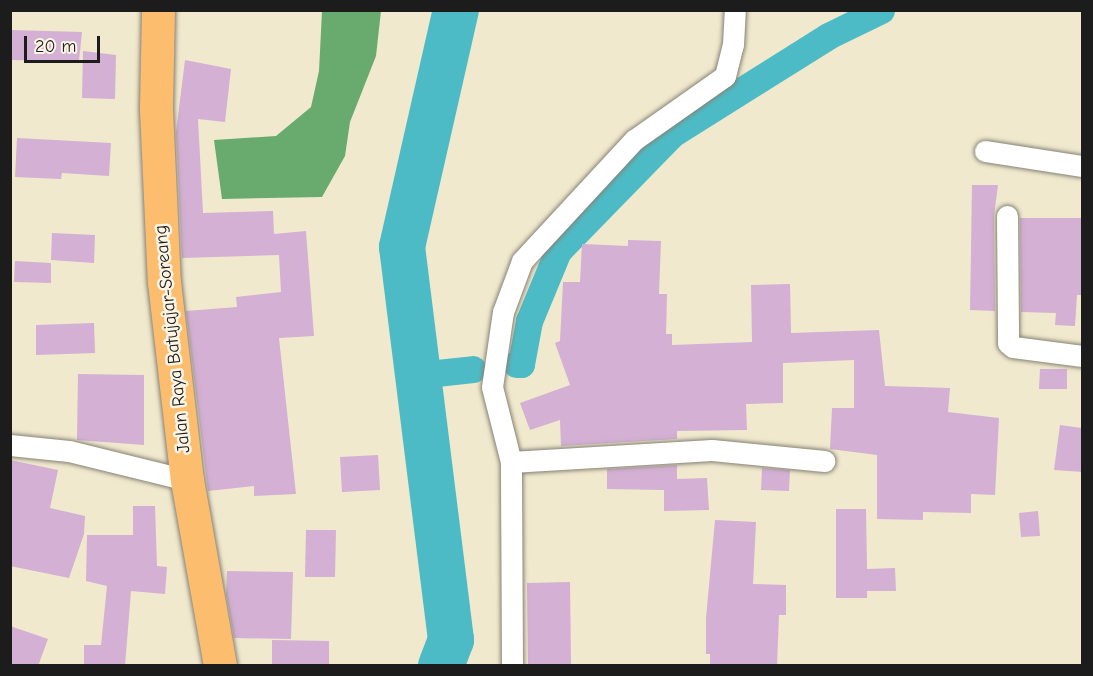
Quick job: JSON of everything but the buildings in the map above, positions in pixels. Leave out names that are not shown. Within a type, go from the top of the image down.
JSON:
[{"type":"highway","name":"Jalan Raya Batujajar-Soreang","points":[[158,10],[156,110],[164,282],[187,480],[220,666]]},
{"type":"street","points":[[512,666],[511,462],[492,387],[503,312],[522,261],[634,140],[725,76],[733,45],[735,10]]},
{"type":"street","points":[[985,151],[1083,166]]},
{"type":"street","points":[[1007,216],[1008,343],[1013,348],[1083,356]]},
{"type":"street","points":[[10,445],[69,451],[187,480]]},
{"type":"street","points":[[511,462],[712,450],[824,461]]},
{"type":"green space","points":[[322,11],[381,11],[376,56],[350,122],[345,156],[322,197],[222,199],[214,140],[276,136],[311,107],[319,71]]},
{"type":"waterway","points":[[441,666],[451,640],[402,247],[456,10]]},
{"type":"waterway","points":[[516,364],[521,364],[529,321],[558,251],[672,134],[828,36],[881,10]]},
{"type":"waterway","points":[[418,375],[473,369]]}]
